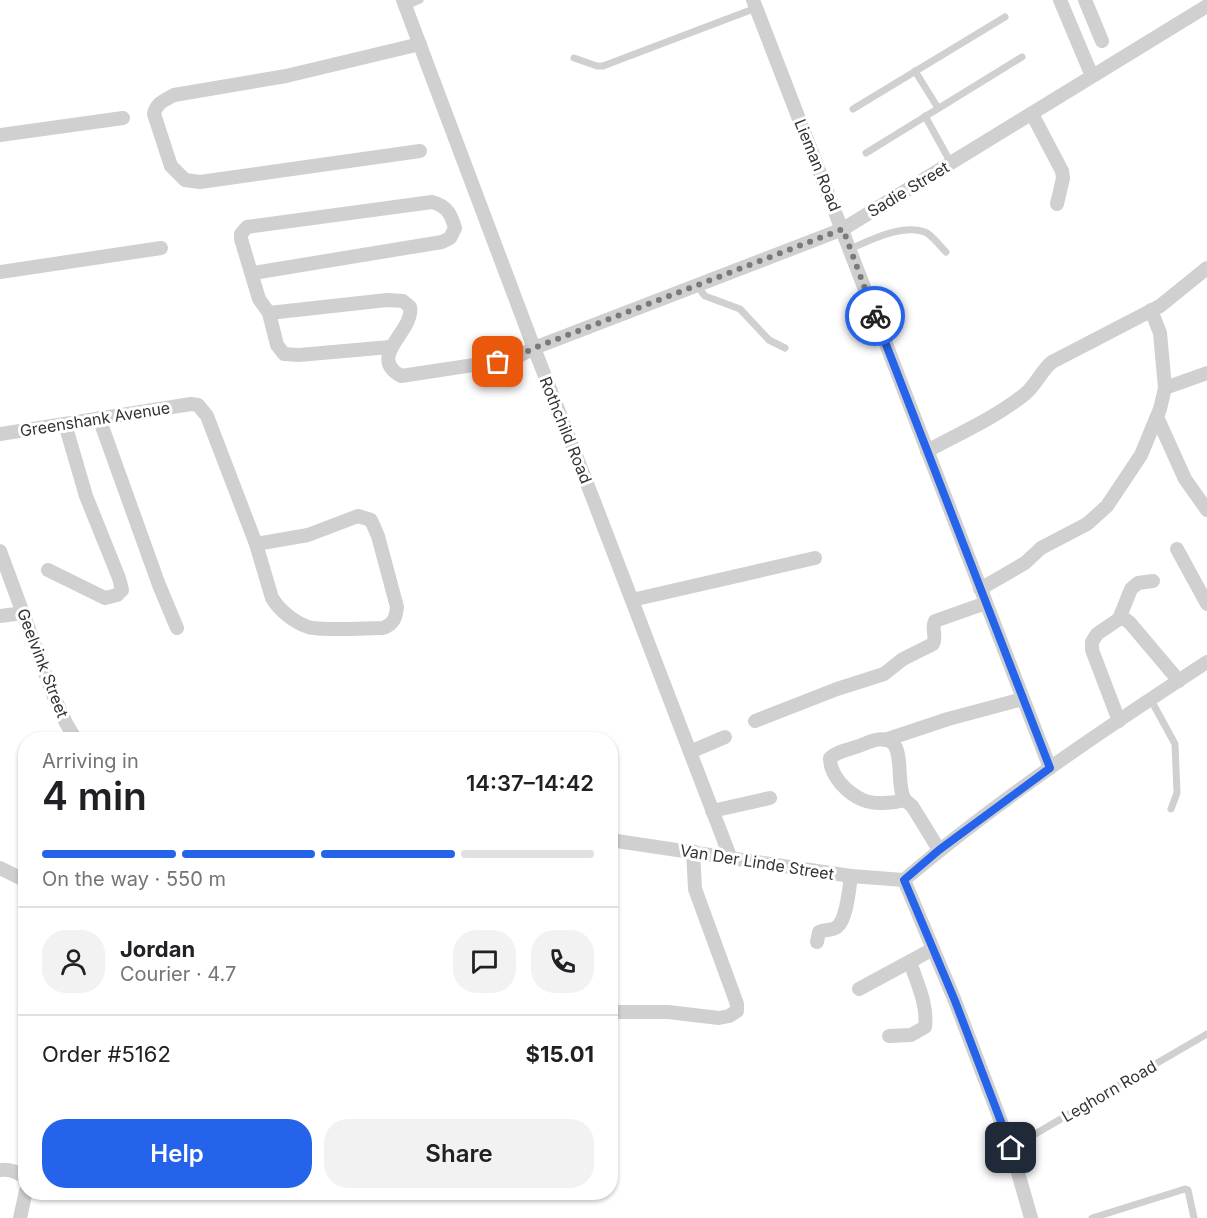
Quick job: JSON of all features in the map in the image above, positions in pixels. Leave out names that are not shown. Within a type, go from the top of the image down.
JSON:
[{"type":"street","points":[[1060,0],[1092,76]]},
{"type":"street","points":[[1085,0],[1102,41]]},
{"type":"street","name":"Rothchild Road","points":[[404,3],[731,859]]},
{"type":"street","name":"Lieman Road","points":[[754,4],[1050,768]]},
{"type":"street","name":"Sadie Street","points":[[390,347],[390,366],[401,376],[513,359],[534,348],[843,229],[1207,6]]},
{"type":"street","points":[[420,44],[286,76],[174,95],[161,102],[155,108],[154,114],[171,166],[185,180],[200,182],[420,151]]},
{"type":"street","points":[[1032,114],[1062,171],[1063,178],[1057,204]]},
{"type":"street","points":[[0,135],[123,118]]},
{"type":"street","points":[[253,273],[442,242],[450,238],[455,228],[447,208],[432,202],[262,223],[247,227],[241,234],[246,257],[253,273],[259,299],[269,313],[277,345],[284,354],[299,355],[390,347],[410,320],[410,307],[403,301],[387,300],[269,313]]},
{"type":"street","points":[[0,272],[161,248]]},
{"type":"street","points":[[927,451],[994,415],[1027,393],[1052,362],[1160,306],[1207,268]]},
{"type":"street","points":[[980,589],[1025,563],[1041,548],[1088,524],[1107,506],[1141,455],[1157,417],[1164,388],[1160,333],[1151,309]]},
{"type":"street","points":[[1164,388],[1207,373]]},
{"type":"street","name":"Greenshank Avenue","points":[[0,434],[191,404],[198,405],[207,416],[256,544]]},
{"type":"street","points":[[1157,417],[1185,478],[1207,510]]},
{"type":"street","points":[[99,418],[159,585],[177,628]]},
{"type":"street","points":[[48,570],[105,598],[117,595],[122,590],[77,469],[64,424]]},
{"type":"street","points":[[358,516],[371,520],[378,536],[397,606],[396,617],[393,622],[383,627],[310,627],[298,622],[282,610],[273,598],[256,544],[308,534],[358,516]]},
{"type":"street","points":[[1177,549],[1207,604]]},
{"type":"street","name":"Geelvink Street","points":[[0,551],[54,697],[71,732]]},
{"type":"street","points":[[633,600],[814,558]]},
{"type":"street","points":[[1119,721],[1092,651],[1092,642],[1097,634],[1119,619],[1131,589],[1138,583],[1153,582]]},
{"type":"street","points":[[755,721],[837,689],[884,674],[903,659],[933,644],[935,621],[986,603]]},
{"type":"street","points":[[0,616],[23,613]]},
{"type":"street","points":[[1119,619],[1125,619],[1130,623],[1179,681]]},
{"type":"street","points":[[1031,1218],[1011,1148],[904,880],[939,850],[1050,768],[1207,662]]},
{"type":"street","points":[[885,740],[948,719],[1023,699]]},
{"type":"street","points":[[690,752],[725,737]]},
{"type":"street","points":[[905,800],[898,802],[864,801],[837,780],[830,766],[830,758],[838,752],[875,739],[885,740],[892,744],[897,753],[905,800],[939,850]]},
{"type":"street","points":[[712,811],[770,798]]},
{"type":"street","name":"Van Der Linde Street","points":[[618,841],[851,876],[904,880]]},
{"type":"street","points":[[618,1012],[668,1012],[719,1018],[729,1016],[736,1011],[737,1004],[695,889],[693,851]]},
{"type":"street","points":[[0,868],[18,877]]},
{"type":"street","points":[[817,942],[819,932],[835,929],[840,925],[851,876]]},
{"type":"street","points":[[859,989],[933,949]]},
{"type":"street","points":[[889,1036],[911,1035],[925,1027],[923,999],[910,962]]},
{"type":"street","points":[[0,1170],[18,1173]]},
{"type":"street","points":[[20,1218],[24,1200]]},
{"type":"lane","points":[[404,3],[420,0]]},
{"type":"lane","points":[[574,58],[603,66],[754,4]]},
{"type":"lane","points":[[853,109],[1005,17]]},
{"type":"lane","points":[[866,153],[1022,57]]},
{"type":"lane","points":[[915,71],[938,108]]},
{"type":"lane","points":[[925,116],[951,163]]},
{"type":"lane","points":[[850,249],[882,234],[909,231],[926,232],[946,252]]},
{"type":"lane","points":[[697,286],[705,296],[740,309],[769,340],[785,348]]},
{"type":"lane","points":[[1151,700],[1175,744],[1177,793],[1171,809]]},
{"type":"lane","name":"Leghorn Road","points":[[1011,1148],[1207,1034]]},
{"type":"lane","points":[[1092,1218],[1185,1190],[1188,1190],[1194,1218]]},
{"type":"way so far","points":[[498,362],[521,356],[534,348],[843,229],[875,316]]},
{"type":"route","points":[[875,316],[1050,768],[939,850],[904,880],[955,1001],[1011,1148]]}]
